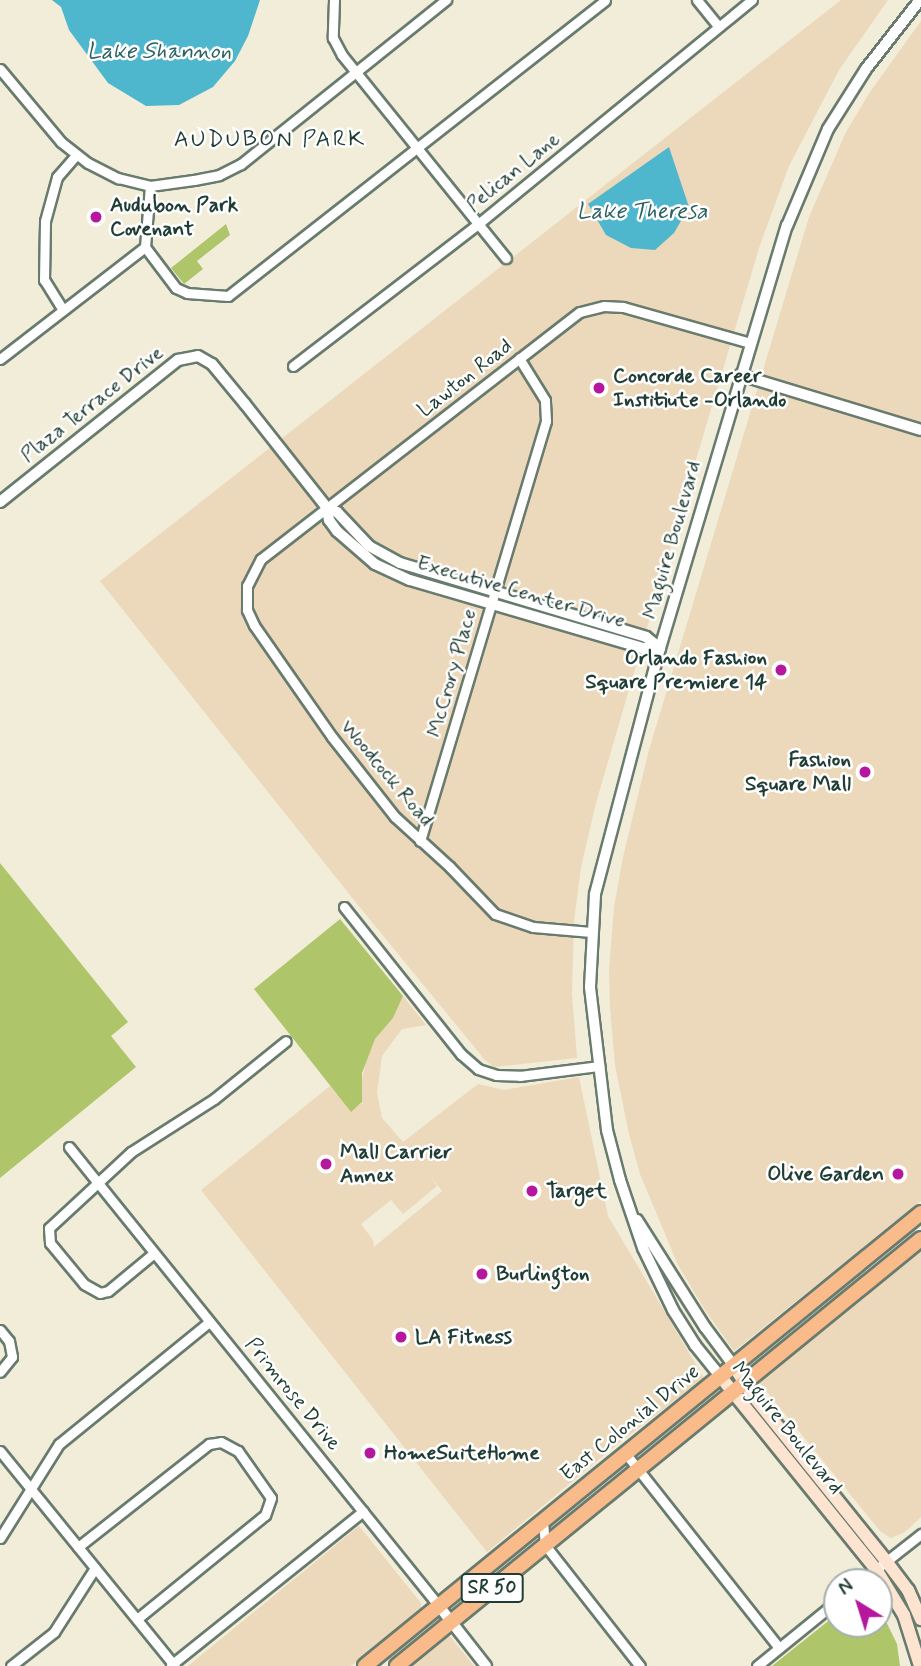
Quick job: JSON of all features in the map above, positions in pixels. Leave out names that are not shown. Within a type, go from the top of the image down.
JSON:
[{"type":"highway","name":"East Colonial Drive","points":[[365,1666],[921,1213]]},
{"type":"highway","points":[[859,1289],[863,1275],[921,1228]]},
{"type":"highway","name":"East Colonial Drive","points":[[397,1666],[921,1239]]},
{"type":"main road","name":"Maguire Boulevard","points":[[734,1366],[738,1386]]},
{"type":"main road","name":"Maguire Boulevard","points":[[720,1376],[738,1386],[881,1565],[908,1591],[921,1619]]},
{"type":"main road","name":"Maguire Boulevard","points":[[881,1565],[904,1615],[920,1666]]},
{"type":"street","points":[[334,0],[333,38],[357,72],[506,258]]},
{"type":"street","points":[[0,69],[76,155],[118,178],[150,186],[219,175],[241,164],[446,0]]},
{"type":"street","points":[[150,186],[145,247],[176,288],[187,293],[228,296],[605,0]]},
{"type":"street","points":[[697,0],[718,26]]},
{"type":"street","name":"Pelican Lane","points":[[293,366],[478,224],[752,0]]},
{"type":"street","name":"Maguire Boulevard","points":[[720,1376],[695,1345],[673,1310],[643,1248],[607,1130],[590,987],[591,932],[600,868],[660,648],[787,226],[828,128],[866,69],[920,0]]},
{"type":"street","points":[[63,310],[44,281],[46,221],[57,177],[76,155]]},
{"type":"street","points":[[0,359],[145,247]]},
{"type":"street","name":"Lawton Road","points":[[246,591],[261,559],[575,315],[604,306],[629,308],[750,343]]},
{"type":"street","name":"Plaza Terrace Drive","points":[[0,502],[178,360],[198,356],[212,364]]},
{"type":"street","name":"McCrory Place","points":[[420,841],[546,421],[545,400],[536,380],[519,358]]},
{"type":"street","name":"Executive Center Drive","points":[[212,364],[327,508],[329,520],[345,540],[381,568],[410,580],[493,598],[642,648],[660,648]]},
{"type":"street","points":[[740,375],[921,430]]},
{"type":"street","name":"Woodcock Road","points":[[246,591],[247,610],[256,629],[364,780],[420,841],[495,914],[533,927],[591,932]]},
{"type":"street","points":[[344,907],[461,1054],[478,1069],[496,1075],[520,1076],[599,1066]]},
{"type":"street","points":[[154,1253],[108,1291],[100,1293],[84,1284],[50,1243],[49,1228],[53,1220],[131,1152],[214,1099],[286,1041]]},
{"type":"street","name":"Primrose Drive","points":[[69,1147],[486,1666]]},
{"type":"street","name":"Maguire Boulevard","points":[[630,1209],[705,1327],[734,1366]]},
{"type":"street","points":[[0,1538],[59,1444],[209,1322]]},
{"type":"street","points":[[0,1330],[9,1341],[12,1357],[0,1372]]},
{"type":"street","points":[[78,1547],[209,1444],[221,1442],[239,1451],[266,1488],[271,1506],[265,1515],[137,1619]]},
{"type":"street","points":[[0,1451],[172,1665],[363,1511]]},
{"type":"street","points":[[626,1454],[779,1648]]},
{"type":"street","points":[[543,1522],[545,1545],[640,1666]]},
{"type":"street","points":[[877,1568],[921,1534]]},
{"type":"street","points":[[11,1666],[54,1632],[95,1568]]},
{"type":"street","points":[[757,1666],[823,1612]]},
{"type":"shaded area","points":[[841,0],[888,0],[839,70],[789,166],[760,245],[695,463],[596,803],[581,867],[574,921],[572,994],[577,1058],[494,1067],[485,1060],[358,905],[100,581]]},
{"type":"shaded area","points":[[921,21],[921,1201],[734,1351],[678,1265],[640,1174],[629,1134],[615,1065],[610,1008],[609,970],[614,907],[649,750],[809,217],[846,132],[870,92]]},
{"type":"shaded area","points":[[403,996],[426,1025],[402,1029],[382,1056],[377,1093],[382,1118],[403,1142],[478,1084],[504,1090],[579,1077],[608,1216],[704,1378],[614,1447],[487,1552],[201,1190],[330,1086],[351,1111],[362,1103],[360,1089],[367,1056],[375,1039],[393,1018]],"holes":[[[431,1177],[442,1191],[374,1247],[373,1240],[361,1224],[391,1200],[403,1214],[437,1186]]]},
{"type":"shaded area","points":[[921,1250],[921,1517],[905,1532],[891,1538],[880,1531],[759,1382]]},
{"type":"shaded area","points":[[359,1526],[421,1603],[421,1609],[351,1666],[188,1666]]},
{"type":"shaded area","points":[[449,1635],[474,1666],[410,1666]]},
{"type":"green space","points":[[226,224],[230,235],[197,261],[203,269],[184,284],[171,268]]},
{"type":"green space","points":[[0,863],[128,1022],[111,1036],[136,1067],[0,1178]]},
{"type":"green space","points":[[340,919],[403,996],[393,1018],[375,1039],[362,1073],[362,1102],[351,1112],[254,989]]},
{"type":"green space","points":[[823,1625],[823,1638],[893,1638],[893,1636],[900,1666],[772,1666]]},
{"type":"water","name":"Lake Shannon","points":[[52,0],[260,0],[248,36],[235,61],[213,87],[179,105],[146,106],[108,83],[69,30],[61,7]]},
{"type":"water","name":"Lake Theresa","points":[[669,147],[689,207],[674,233],[655,250],[631,248],[606,235],[588,204]]},
{"type":"place","name":"Audubon Park Covenant","points":[[96,217]]},
{"type":"place","name":"Concorde Career Institiute -Orlando","points":[[599,388]]},
{"type":"place","name":"Orlando Fashion Square Premiere 14","points":[[781,670]]},
{"type":"place","name":"Fashion Square Mall","points":[[865,772]]},
{"type":"place","name":"Mall Carrier Annex","points":[[326,1164]]},
{"type":"place","name":"Olive Garden","points":[[898,1174]]},
{"type":"place","name":"Target","points":[[532,1191]]},
{"type":"place","name":"Burlington","points":[[482,1274]]},
{"type":"place","name":"LA Fitness","points":[[401,1337]]},
{"type":"place","name":"HomeSuiteHome","points":[[370,1453]]},
{"type":"district","name":"AUDUBON PARK","points":[[270,140]]}]
